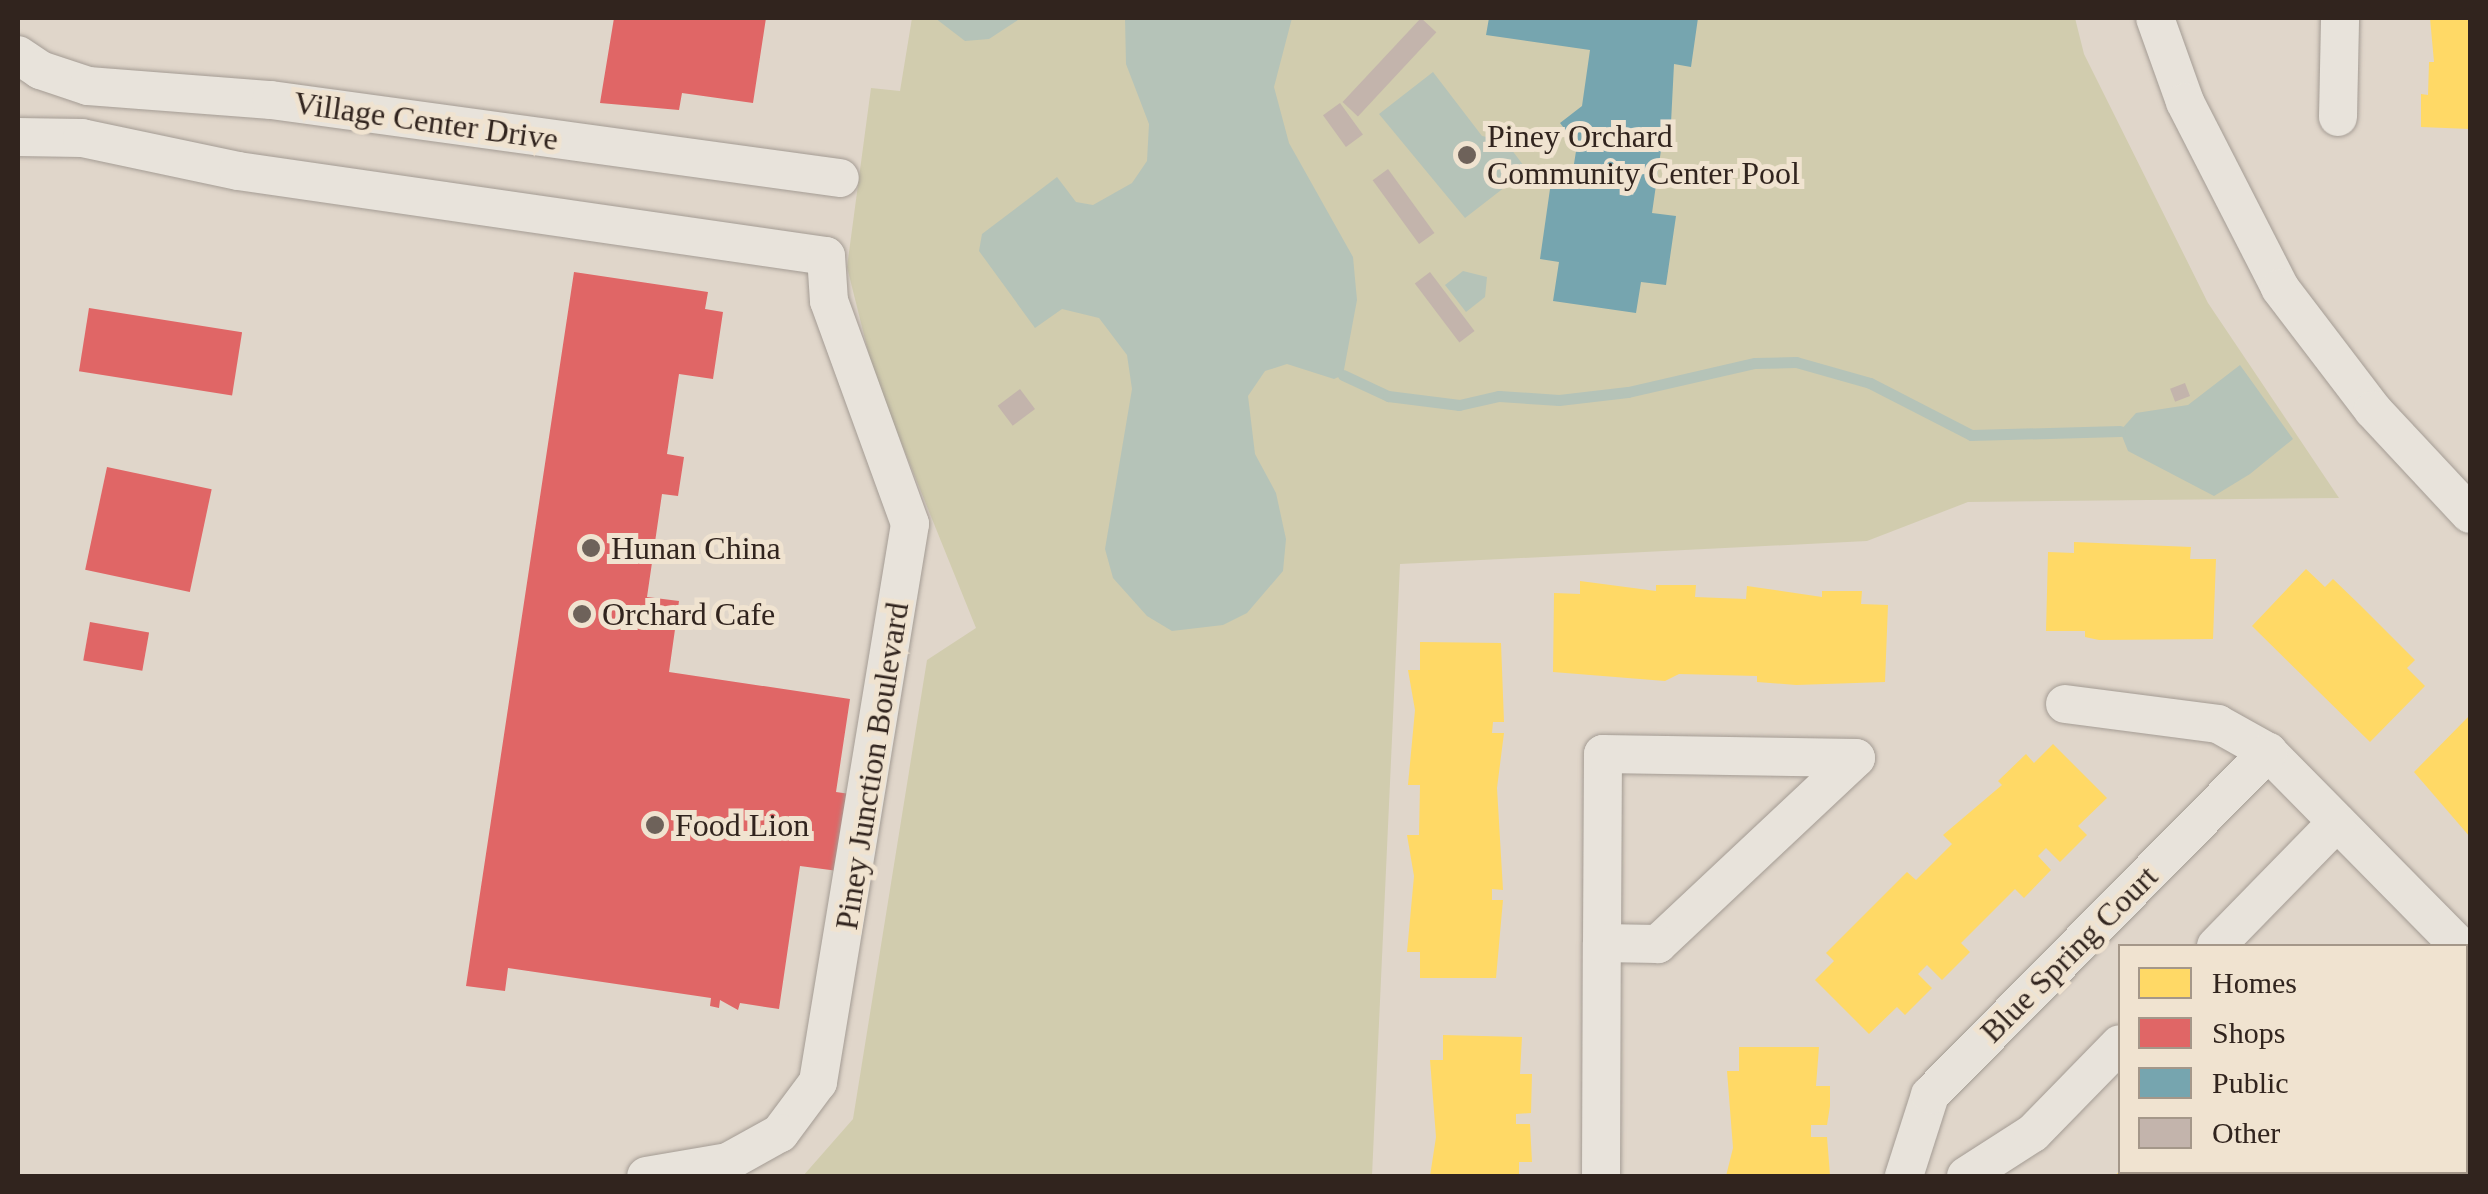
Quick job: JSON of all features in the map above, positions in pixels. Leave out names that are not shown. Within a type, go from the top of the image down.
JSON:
[{"type":"street","points":[[2156,18],[2185,102],[2280,288],[2373,410],[2470,514]]},
{"type":"street","points":[[2338,117],[2340,18]]},
{"type":"street","name":"Village Center Drive","points":[[18,55],[40,70],[88,86],[271,100],[840,178]]},
{"type":"street","name":"Piney Junction Boulevard","points":[[18,137],[82,138],[238,170],[826,256],[829,301],[910,524],[818,1082],[780,1133],[728,1162],[646,1176]]},
{"type":"street","points":[[2066,704],[2218,724],[2268,752],[2457,944]]},
{"type":"street","name":"Blue Spring Court","points":[[1904,1176],[1930,1095],[2268,752]]},
{"type":"street","points":[[1601,1176],[1602,943],[1604,754],[1856,758],[1658,944],[1602,943]]},
{"type":"street","points":[[2218,944],[2337,822]]},
{"type":"street","points":[[1966,1176],[2033,1133],[2118,1046]]},
{"type":"shaded area","points":[[912,18],[2075,18],[2084,54],[2208,303],[2339,498],[1968,502],[1867,541],[1400,564],[1372,1176],[803,1176],[853,1119],[927,660],[976,628],[874,375],[847,267],[871,88],[900,91]]},
{"type":"shaded area","points":[[935,18],[1021,18],[989,39],[965,41]]},
{"type":"shaded area","points":[[1125,18],[1292,18],[1274,87],[1289,143],[1353,257],[1357,300],[1343,375],[1334,379],[1287,364],[1265,371],[1248,396],[1255,454],[1276,493],[1286,539],[1283,571],[1247,613],[1223,625],[1172,631],[1147,616],[1113,578],[1105,549],[1132,389],[1127,355],[1099,318],[1062,309],[1035,328],[979,251],[982,234],[1057,177],[1076,202],[1093,205],[1132,183],[1147,161],[1149,124],[1126,64]]},
{"type":"shaded area","name":"Piney Orchard Community Center Pool","points":[[1433,72],[1482,136],[1505,141],[1527,170],[1465,218],[1379,114]]},
{"type":"shaded area","points":[[1463,271],[1487,277],[1485,297],[1466,312],[1445,285]]},
{"type":"shaded area","points":[[2240,365],[2293,439],[2250,474],[2214,496],[2128,451],[2120,431],[2136,413],[2188,405]]},
{"type":"building: Homes","points":[[2430,18],[2470,18],[2470,129],[2421,127],[2421,94],[2428,95],[2429,62],[2434,62]]},
{"type":"building: Homes","points":[[2074,542],[2191,547],[2190,559],[2216,559],[2213,639],[2099,640],[2085,637],[2085,631],[2046,631],[2048,552],[2074,553]]},
{"type":"building: Homes","points":[[2306,569],[2325,587],[2333,579],[2360,605],[2415,660],[2407,668],[2425,686],[2370,742],[2252,626]]},
{"type":"building: Homes","points":[[1580,581],[1656,591],[1656,585],[1696,585],[1695,597],[1746,599],[1747,586],[1822,597],[1822,591],[1862,591],[1861,604],[1888,605],[1885,682],[1796,685],[1757,682],[1757,676],[1679,674],[1665,681],[1553,672],[1554,593],[1580,594]]},
{"type":"building: Homes","points":[[1420,642],[1501,643],[1504,722],[1493,722],[1492,733],[1504,733],[1497,788],[1503,890],[1492,889],[1492,900],[1503,900],[1496,978],[1420,978],[1420,952],[1407,952],[1414,876],[1407,835],[1419,835],[1420,785],[1408,785],[1415,710],[1408,670],[1420,670]]},
{"type":"building: Homes","points":[[2470,715],[2470,837],[2414,772]]},
{"type":"building: Homes","points":[[2053,744],[2107,798],[2078,826],[2087,835],[2060,862],[2046,848],[2038,856],[2051,870],[2024,898],[2015,889],[1961,943],[1970,952],[1942,980],[1927,965],[1918,974],[1932,988],[1905,1015],[1897,1007],[1869,1034],[1815,980],[1834,961],[1826,953],[1907,872],[1916,880],[1952,844],[1943,835],[2002,785],[1998,781],[2026,754],[2034,763]]},
{"type":"building: Homes","points":[[1443,1035],[1522,1037],[1520,1074],[1532,1074],[1531,1113],[1516,1114],[1516,1124],[1530,1124],[1532,1162],[1519,1162],[1519,1176],[1430,1176],[1436,1137],[1430,1060],[1443,1060]]},
{"type":"building: Homes","points":[[1739,1047],[1819,1047],[1816,1086],[1830,1086],[1830,1106],[1827,1125],[1811,1125],[1811,1137],[1827,1137],[1830,1175],[1726,1176],[1733,1148],[1727,1071],[1739,1071]]},
{"type":"building: Shops","points":[[614,18],[766,18],[753,103],[682,93],[679,110],[600,103]]},
{"type":"building: Shops","points":[[574,272],[708,292],[705,309],[723,312],[713,379],[679,374],[667,454],[684,457],[678,496],[662,494],[647,597],[679,601],[669,672],[850,699],[836,792],[850,794],[838,871],[800,866],[779,1009],[740,1003],[738,1010],[720,1000],[719,1008],[710,1006],[711,998],[508,968],[505,991],[466,986]]},
{"type":"building: Shops","points":[[89,308],[242,332],[232,395],[79,371]]},
{"type":"building: Shops","points":[[107,467],[212,489],[190,592],[85,570]]},
{"type":"building: Shops","points":[[90,622],[149,632],[142,671],[83,660]]},
{"type":"building: Public","points":[[1489,18],[1698,18],[1691,67],[1674,64],[1671,123],[1665,122],[1652,213],[1676,216],[1666,285],[1641,282],[1636,313],[1553,301],[1559,262],[1540,259],[1553,168],[1573,170],[1577,145],[1560,123],[1582,106],[1590,50],[1486,35]]},
{"type":"building: Other","points":[[1421,18],[1436,32],[1358,116],[1343,102]]},
{"type":"building: Other","points":[[1340,103],[1363,135],[1346,147],[1323,115]]},
{"type":"building: Other","points":[[1388,169],[1434,233],[1419,244],[1373,180]]},
{"type":"building: Other","points":[[1430,272],[1475,331],[1459,343],[1415,283]]},
{"type":"building: Other","points":[[2185,383],[2190,396],[2175,402],[2170,389]]},
{"type":"building: Other","points":[[1020,389],[1035,409],[1013,426],[998,406]]},
{"type":"waterway","points":[[1343,375],[1388,396],[1459,405],[1499,396],[1559,400],[1628,392],[1755,363],[1796,362],[1870,383],[1971,435],[2120,431]]},
{"type":"place","name":"Piney Orchard Community Center Pool","points":[[1467,155]]},
{"type":"place","name":"Hunan China","points":[[591,548]]},
{"type":"place","name":"Orchard Cafe","points":[[582,614]]},
{"type":"place","name":"Food Lion","points":[[655,825]]}]
